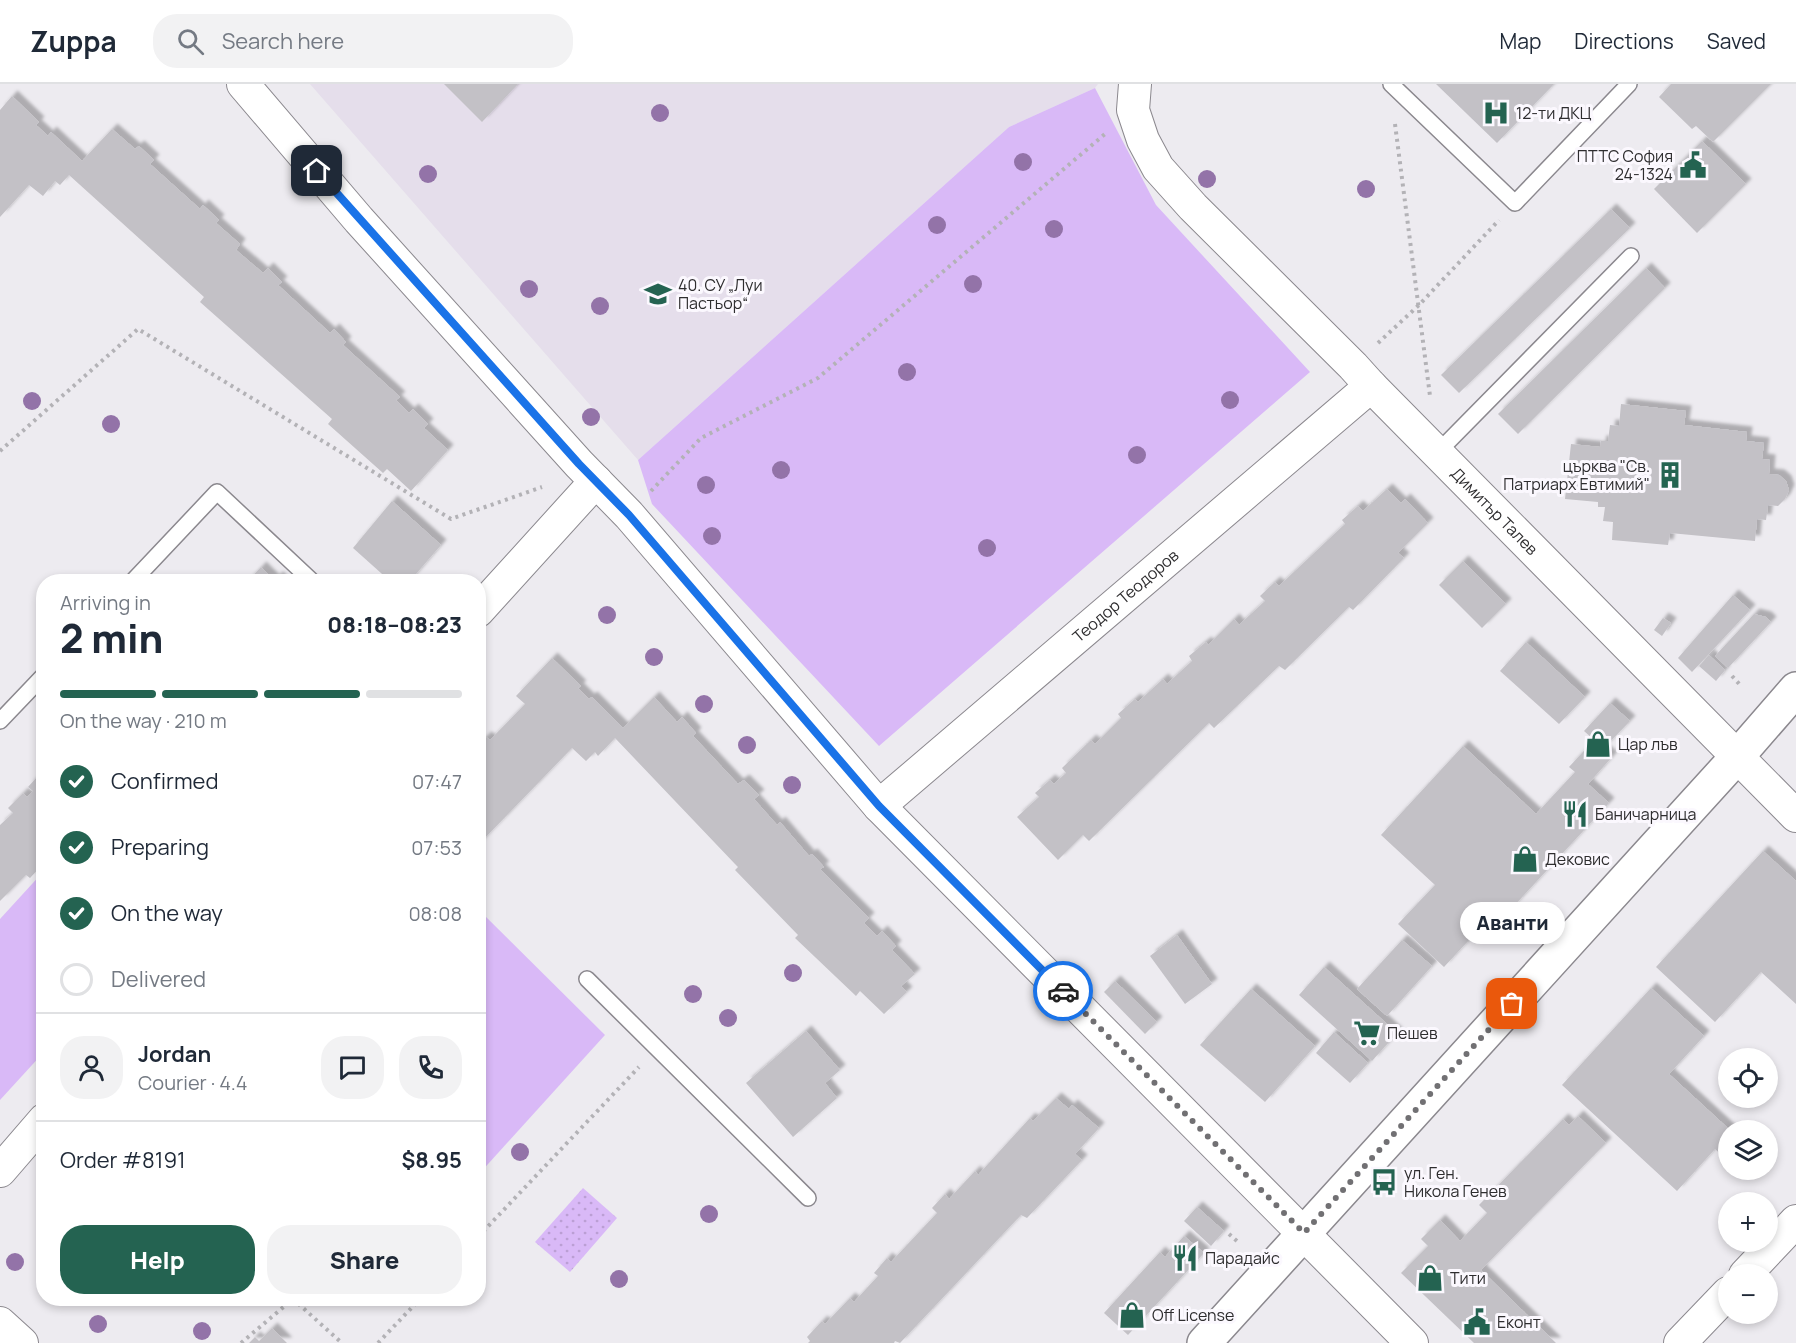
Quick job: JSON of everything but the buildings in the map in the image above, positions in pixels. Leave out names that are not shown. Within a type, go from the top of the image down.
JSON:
[{"type":"street","points":[[243,84],[359,220],[629,515],[879,806],[1412,1343]]},
{"type":"street","name":"Димитър Талев","points":[[1134,97],[1143,140],[1158,168],[1193,207],[1736,758],[1796,816]]},
{"type":"street","name":"Теодор Теодоров","points":[[879,806],[1362,376]]},
{"type":"street","points":[[486,602],[596,481]]},
{"type":"street","points":[[1204,1343],[1736,758],[1796,689]]},
{"type":"street","points":[[0,1171],[36,1129]]},
{"type":"street","points":[[1755,1264],[1796,1221]]},
{"type":"street","points":[[1680,1343],[1718,1303]]},
{"type":"street","points":[[0,1323],[22,1343]]},
{"type":"lane","points":[[1391,84],[1515,203],[1629,84]]},
{"type":"lane","points":[[1437,453],[1631,256]]},
{"type":"lane","points":[[140,574],[217,492],[304,574]]},
{"type":"lane","points":[[0,721],[36,683]]},
{"type":"lane","points":[[587,979],[808,1198]]},
{"type":"path","points":[[629,515],[701,438],[818,378],[1134,97]]},
{"type":"path","points":[[1394,119],[1430,396]]},
{"type":"path","points":[[1362,376],[1419,305],[1515,203]]},
{"type":"path","points":[[0,451],[138,329],[451,519],[549,485]]},
{"type":"path","points":[[1732,676],[1742,687]]},
{"type":"path","points":[[486,1229],[656,1049]]},
{"type":"path","points":[[1229,1234],[1237,1241]]},
{"type":"path","points":[[241,1343],[285,1306]]},
{"type":"path","points":[[301,1306],[342,1343]]},
{"type":"path","points":[[378,1343],[413,1306]]},
{"type":"shaded area","name":"40. СУ „Луи Пастьор“","points":[[310,84],[1098,84],[1095,88],[1009,127],[638,460]]},
{"type":"shaded area","points":[[1095,88],[1156,205],[1310,372],[879,746],[652,504],[638,460],[1009,127]]},
{"type":"shaded area","points":[[36,880],[36,1061],[0,1100],[0,919]]},
{"type":"shaded area","points":[[486,917],[605,1035],[486,1166]]},
{"type":"shaded area","points":[[583,1188],[617,1218],[570,1272],[535,1242]]},
{"type":"way so far","points":[[1063,991],[1304,1233],[1512,1004]]},
{"type":"place","name":"12-ти ДКЦ","points":[[1496,113]]},
{"type":"place","name":"ПТТС София 24-1324","points":[[1693,165]]},
{"type":"place","name":"40. СУ „Луи Пастьор“","points":[[658,294]]},
{"type":"place","name":"църква \"Св. Патриарх Евтимий\"","points":[[1670,475]]},
{"type":"place","name":"Цар лъв","points":[[1598,744]]},
{"type":"place","name":"Баничарница","points":[[1575,814]]},
{"type":"place","name":"Дековис","points":[[1525,859]]},
{"type":"place","name":"Аванти","points":[[1512,1004]]},
{"type":"place","name":"Пешев","points":[[1367,1033]]},
{"type":"place","name":"ул. Ген. Никола Генев","points":[[1384,1182]]},
{"type":"place","name":"Парадайс","points":[[1185,1258]]},
{"type":"place","name":"Тити","points":[[1430,1278]]},
{"type":"place","name":"Off License","points":[[1132,1315]]},
{"type":"place","name":"Еконт","points":[[1477,1322]]},
{"type":"route","points":[[317,171],[579,464],[629,515],[879,806],[1063,991]]}]
